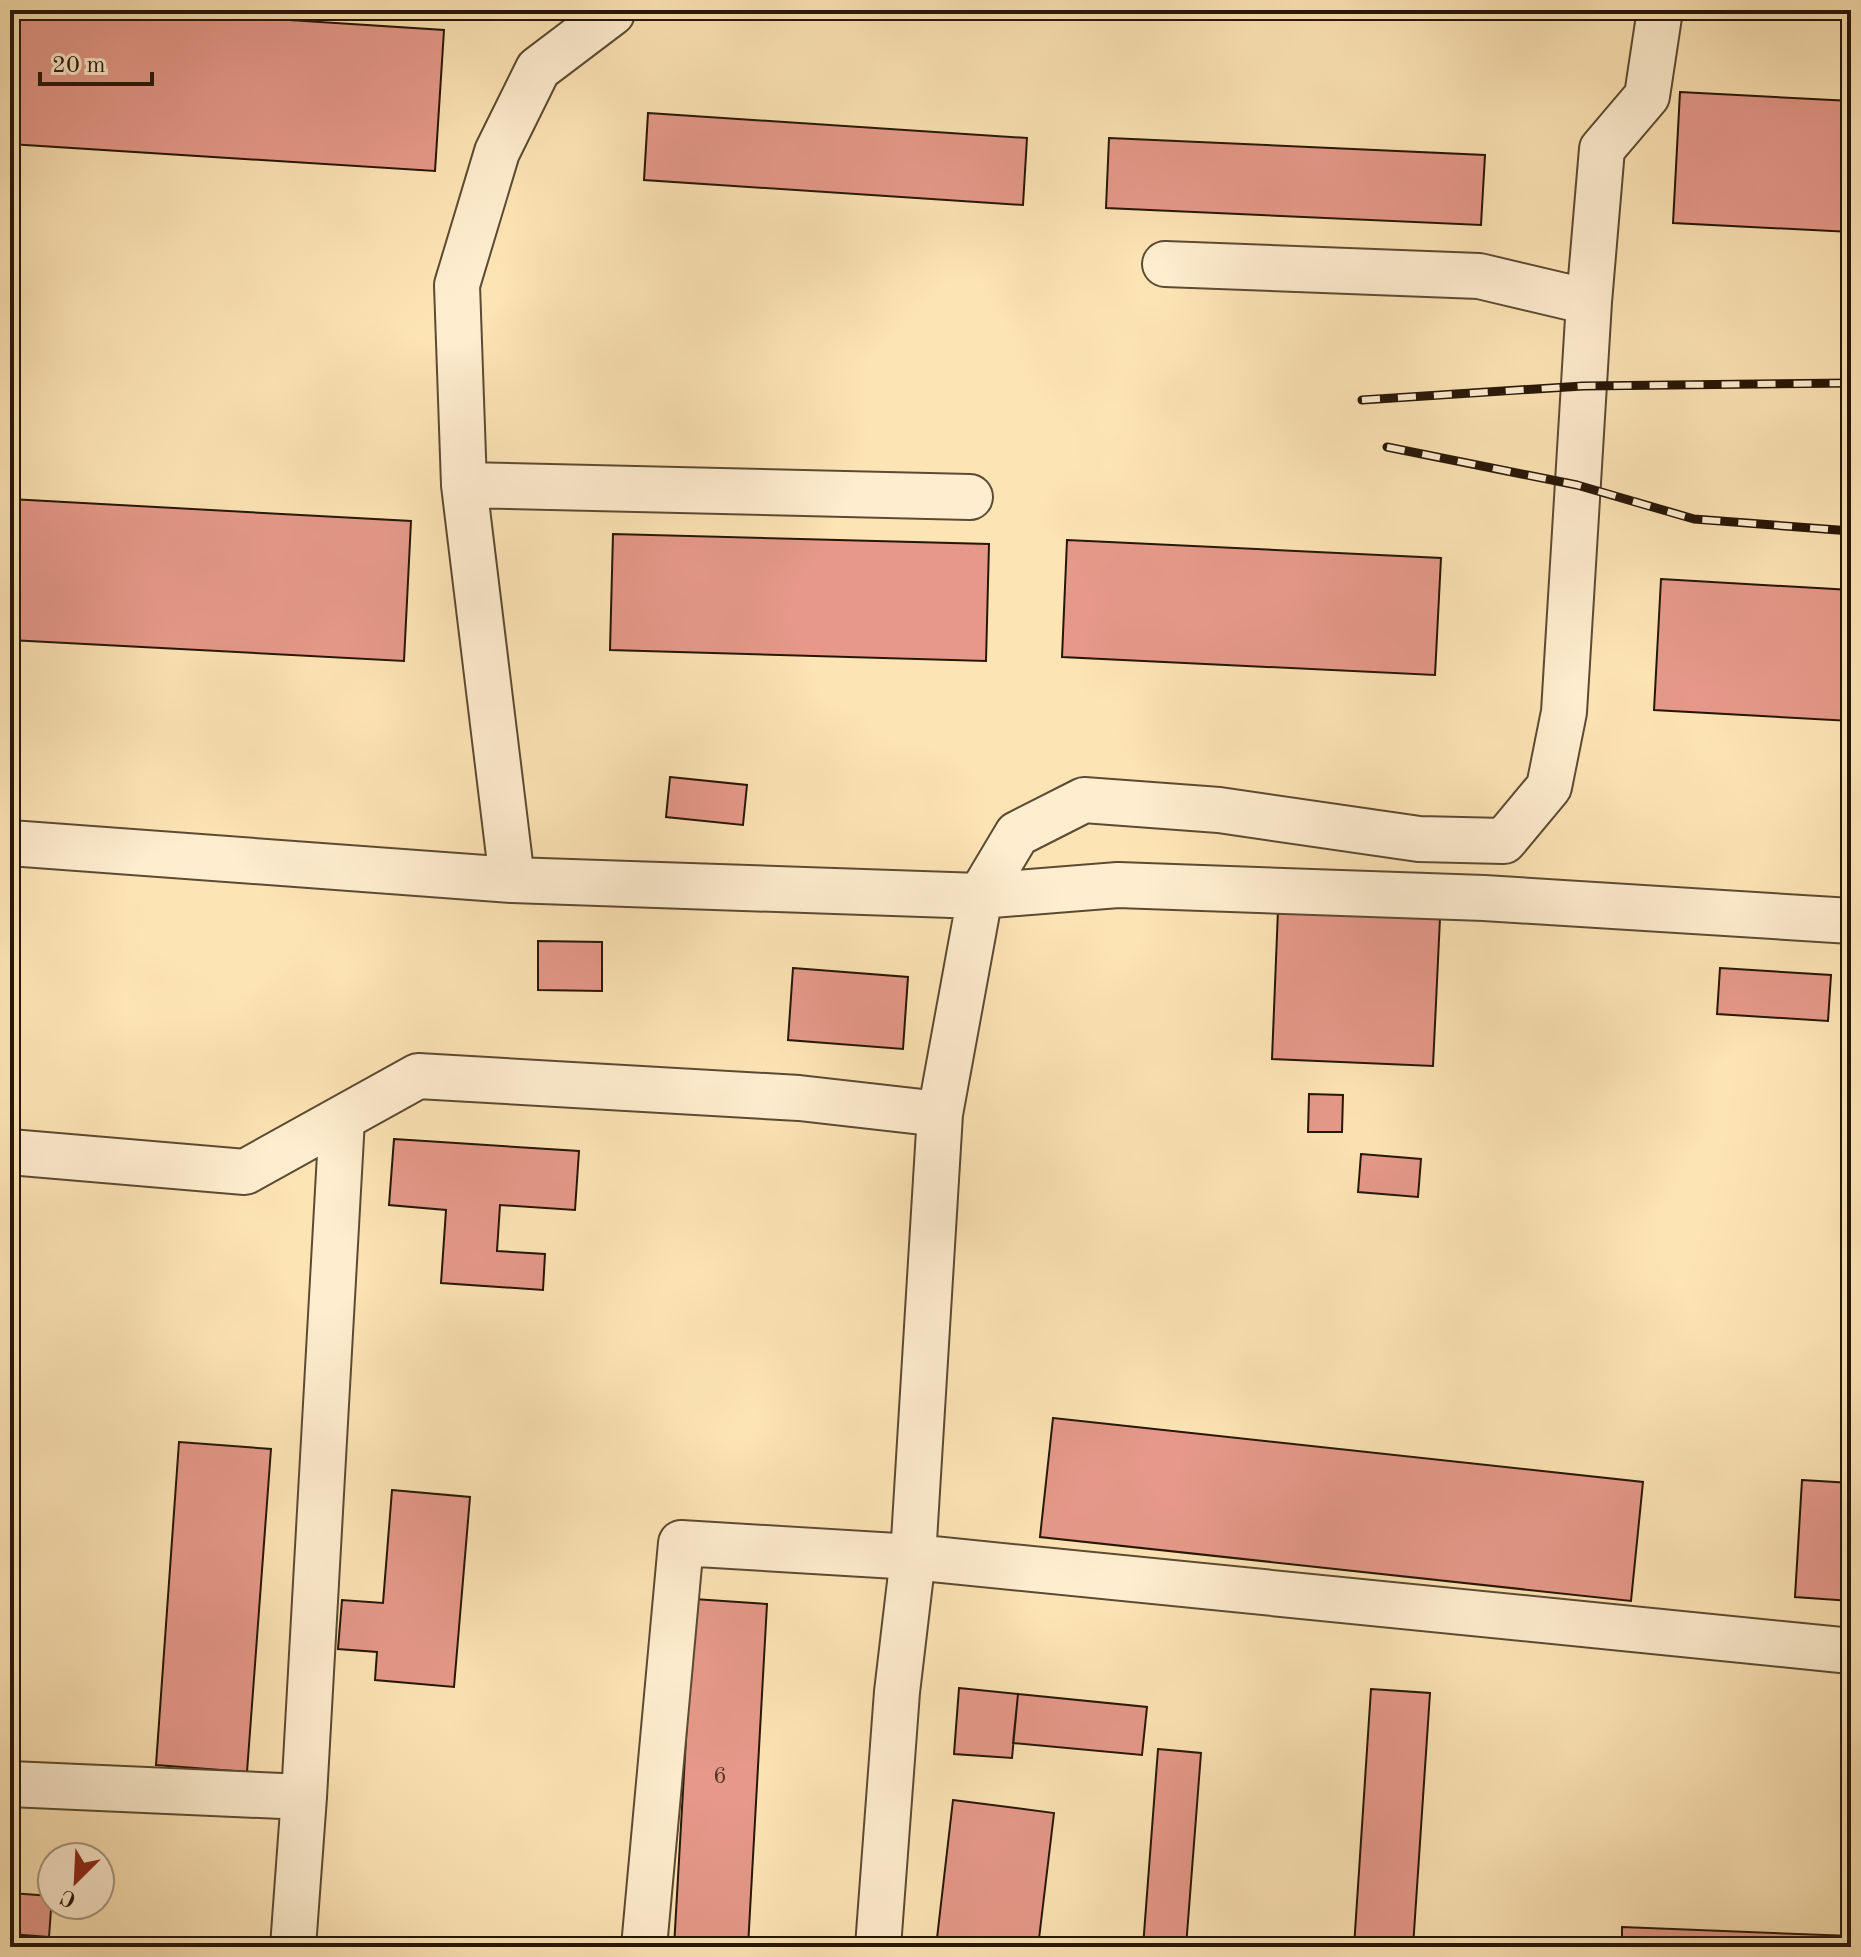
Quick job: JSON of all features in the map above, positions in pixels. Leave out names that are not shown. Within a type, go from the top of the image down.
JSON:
[{"type":"street","points":[[878,1947],[897,1692],[913,1557],[940,1114],[980,896],[1017,834],[1084,800],[1219,810],[1419,839],[1504,841],[1549,787],[1564,712],[1589,302],[1602,149],[1647,96],[1660,10]]},
{"type":"street","points":[[512,880],[464,485],[457,285],[497,152],[538,69],[612,13]]},
{"type":"street","points":[[1165,264],[1479,276],[1589,302]]},
{"type":"street","points":[[464,485],[970,497]]},
{"type":"street","points":[[10,843],[512,880],[980,896],[1118,885],[1484,898],[1851,921]]},
{"type":"street","points":[[10,1152],[245,1172],[418,1076],[799,1098],[940,1114]]},
{"type":"street","points":[[293,1947],[342,1119]]},
{"type":"street","points":[[644,1947],[681,1543],[913,1557],[1851,1651]]},
{"type":"street","points":[[10,1784],[304,1797]]},
{"type":"building","points":[[10,10],[136,10],[444,30],[435,171],[10,144]]},
{"type":"building","points":[[1680,92],[1851,101],[1851,232],[1673,223]]},
{"type":"building","points":[[648,113],[1027,138],[1023,205],[644,180]]},
{"type":"building","points":[[1109,138],[1485,155],[1481,225],[1106,208]]},
{"type":"building","points":[[10,499],[411,521],[404,661],[10,640]]},
{"type":"building","points":[[613,534],[989,544],[986,661],[610,650]]},
{"type":"building","points":[[1067,540],[1441,558],[1435,675],[1062,657]]},
{"type":"building","points":[[1661,579],[1851,590],[1851,721],[1654,710]]},
{"type":"building","points":[[670,777],[747,785],[743,825],[666,817]]},
{"type":"building","points":[[1278,910],[1440,918],[1433,1066],[1272,1059]]},
{"type":"building","points":[[538,941],[602,942],[602,991],[538,990]]},
{"type":"building","points":[[793,968],[908,977],[903,1049],[788,1040]]},
{"type":"building","points":[[1720,968],[1831,975],[1828,1021],[1717,1014]]},
{"type":"building","points":[[1309,1094],[1343,1095],[1342,1132],[1308,1132]]},
{"type":"building","points":[[394,1139],[579,1151],[575,1210],[500,1205],[497,1251],[545,1254],[543,1290],[441,1283],[446,1210],[389,1205]]},
{"type":"building","points":[[1361,1154],[1421,1159],[1418,1197],[1358,1192]]},
{"type":"building","points":[[1053,1418],[1643,1482],[1631,1601],[1040,1537]]},
{"type":"building","points":[[179,1442],[271,1449],[247,1772],[156,1765]]},
{"type":"building","points":[[1802,1480],[1851,1483],[1851,1601],[1795,1597]]},
{"type":"building","points":[[392,1490],[470,1497],[454,1687],[375,1680],[377,1652],[338,1649],[342,1600],[383,1603]]},
{"type":"building","points":[[694,1599],[767,1604],[748,1947],[674,1947]]},
{"type":"building","points":[[10,1642],[20,1643],[17,1706],[10,1706]]},
{"type":"building","points":[[959,1688],[1018,1694],[1012,1758],[954,1754]]},
{"type":"building","points":[[1371,1689],[1430,1693],[1413,1947],[1354,1947]]},
{"type":"building","points":[[1018,1694],[1147,1707],[1142,1755],[1013,1743]]},
{"type":"building","points":[[1158,1749],[1201,1753],[1186,1947],[1143,1947]]},
{"type":"building","points":[[953,1800],[1054,1813],[1038,1947],[936,1947]]},
{"type":"building","points":[[10,1893],[36,1895],[36,1921],[50,1921],[49,1937],[10,1934]]},
{"type":"building","points":[[1622,1927],[1851,1936],[1851,1947],[1622,1947]]},
{"type":"railway","points":[[1362,400],[1583,386],[1851,383]]},
{"type":"railway","points":[[1387,447],[1577,485],[1694,519],[1851,531]]}]
